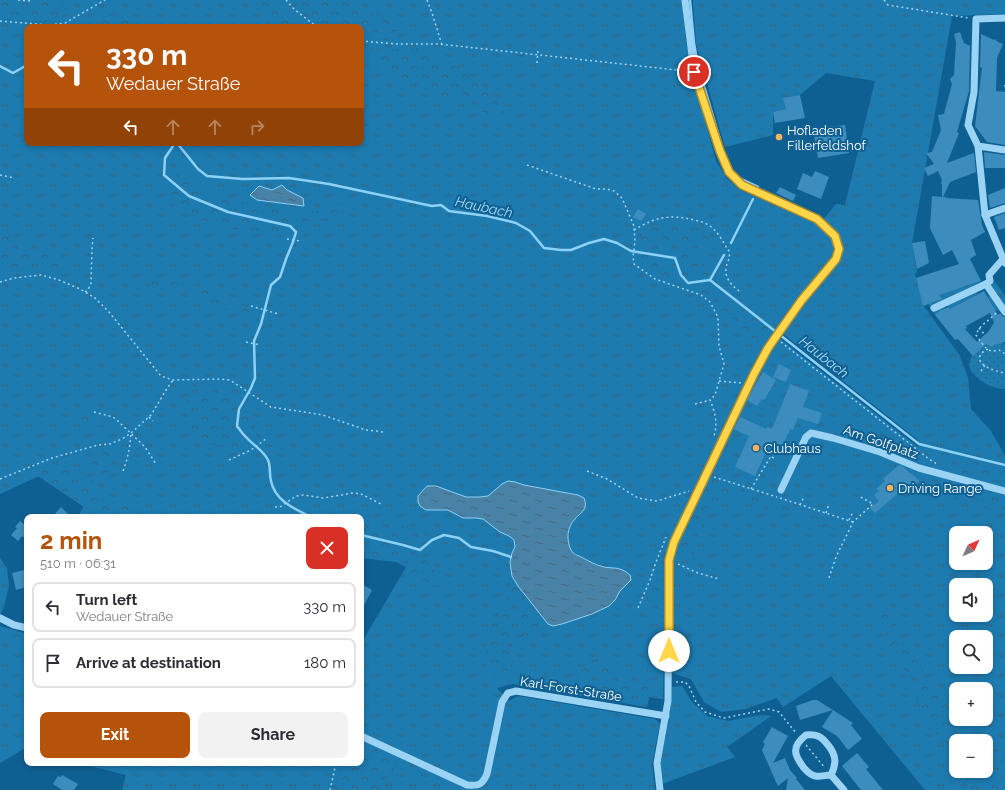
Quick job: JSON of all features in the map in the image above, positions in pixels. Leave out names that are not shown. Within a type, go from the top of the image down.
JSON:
[{"type":"street","points":[[660,790],[657,763],[668,701],[669,560],[674,542],[749,383],[761,361],[801,301],[836,259],[839,249],[835,236],[817,219],[742,185],[729,172],[720,151],[694,72],[685,0]]},
{"type":"street","points":[[934,308],[986,284],[990,281],[989,275],[1004,261],[985,215],[978,146],[968,125],[974,92],[976,19],[1005,18]]},
{"type":"street","points":[[978,146],[1005,150]]},
{"type":"street","points":[[985,215],[1005,208]]},
{"type":"street","points":[[986,284],[1003,309]]},
{"type":"street","name":"Am Golfplatz","points":[[781,490],[806,437],[811,433],[880,452],[919,468],[1005,491]]},
{"type":"street","points":[[0,618],[24,627]]},
{"type":"street","name":"Karl-Forst-Straße","points":[[364,737],[467,785],[477,786],[484,782],[487,774],[502,702],[508,693],[516,691],[666,716]]},
{"type":"street","points":[[812,734],[823,739],[833,750],[835,757],[835,763],[831,775],[814,776],[809,773],[798,760],[796,755],[797,743],[806,736],[812,734]]},
{"type":"street","points":[[831,775],[844,790]]},
{"type":"path","points":[[18,0],[32,0]]},
{"type":"path","points":[[57,24],[65,23],[105,0]]},
{"type":"path","points":[[286,0],[294,9],[313,24]]},
{"type":"path","points":[[427,0],[442,45]]},
{"type":"path","points":[[884,0],[888,5],[976,19]]},
{"type":"path","points":[[0,21],[37,24]]},
{"type":"path","points":[[364,41],[442,45],[694,72]]},
{"type":"path","points":[[537,63],[538,49]]},
{"type":"path","points":[[527,165],[596,189],[607,189],[614,191],[622,198],[634,226],[634,264],[655,279],[701,295],[710,302],[718,317],[720,346],[724,364],[715,395],[710,400],[695,404]]},
{"type":"path","points":[[0,175],[14,178]]},
{"type":"path","points":[[634,230],[647,222],[661,218],[674,217],[688,218],[709,225],[716,231],[730,251],[726,266],[726,275],[733,286],[740,291]]},
{"type":"path","points":[[85,292],[88,290],[91,283],[93,238]]},
{"type":"path","points":[[287,239],[301,241]]},
{"type":"path","points":[[0,282],[14,278],[41,276],[59,280],[85,292],[95,298],[109,312],[161,376],[173,380],[230,380],[271,407],[323,415],[366,430],[384,432]]},
{"type":"path","points":[[251,306],[279,314]]},
{"type":"path","points":[[1003,309],[979,328],[976,335],[985,348],[993,351],[999,350],[1005,354]]},
{"type":"path","points":[[979,328],[985,335]]},
{"type":"path","points":[[776,337],[929,459],[943,467]]},
{"type":"path","points":[[246,342],[260,345]]},
{"type":"path","points":[[1002,352],[1005,348]]},
{"type":"path","points":[[988,349],[982,352],[980,360],[985,365],[997,372],[1005,373]]},
{"type":"path","points":[[981,371],[985,365]]},
{"type":"path","points":[[0,479],[52,458],[98,445],[110,444],[122,439],[149,417],[173,380]]},
{"type":"path","points":[[719,381],[749,383]]},
{"type":"path","points":[[710,400],[716,415],[717,429],[713,441]]},
{"type":"path","points":[[94,412],[113,417],[145,448],[156,464]]},
{"type":"path","points":[[149,417],[153,422]]},
{"type":"path","points":[[123,471],[129,452],[131,433]]},
{"type":"path","points":[[229,460],[251,450],[267,438]]},
{"type":"path","points":[[750,489],[771,456],[775,459]]},
{"type":"path","points":[[587,471],[607,479],[638,498],[657,501],[689,491],[686,498]]},
{"type":"path","points":[[275,507],[280,506],[296,496],[304,495],[323,498],[353,493],[361,494],[381,504]]},
{"type":"path","points":[[829,578],[836,557],[853,522],[873,504],[859,496]]},
{"type":"path","points":[[800,505],[804,498]]},
{"type":"path","points":[[826,513],[829,504]]},
{"type":"path","points":[[849,520],[853,512]]},
{"type":"path","points":[[638,608],[667,536]]},
{"type":"path","points":[[669,560],[698,573],[719,579]]},
{"type":"path","points":[[668,682],[685,682],[689,686],[696,702],[706,712],[724,718],[770,709]]},
{"type":"path","points":[[330,790],[335,766]]},
{"type":"green space","points":[[0,0],[63,0],[57,16],[45,22],[0,19]]},
{"type":"green space","points":[[63,0],[682,0],[686,42],[693,76],[716,161],[727,179],[740,190],[819,225],[836,204],[845,205],[875,81],[826,73],[800,95],[784,98],[786,109],[773,112],[773,135],[725,147],[696,44],[693,0],[1005,0],[1005,14],[952,16],[912,243],[917,272],[915,274],[923,305],[960,356],[968,378],[971,409],[991,431],[1005,456],[1005,464],[918,440],[777,329],[774,334],[918,447],[1005,471],[1005,790],[925,790],[831,676],[783,707],[777,698],[745,709],[721,712],[704,702],[691,679],[672,673],[673,563],[665,560],[663,699],[649,697],[647,707],[513,684],[497,688],[509,701],[518,696],[655,719],[660,724],[652,764],[655,790],[380,790],[401,757],[364,740],[364,639],[406,567],[396,562],[364,558],[364,514],[79,514],[84,506],[39,476],[0,494],[0,19],[45,22],[57,16]]},
{"type":"green space","points":[[251,0],[276,0],[294,18],[291,24],[268,24]]},
{"type":"green space","points":[[291,0],[349,0],[399,26],[392,41],[364,36],[364,24],[324,24]]},
{"type":"green space","points":[[125,14],[139,24],[92,24],[104,17]]},
{"type":"green space","points":[[425,48],[425,53],[449,61],[472,78],[504,109],[505,114],[501,120],[393,75],[369,63],[365,49]]},
{"type":"green space","points":[[185,173],[213,195],[290,212],[320,211],[345,203],[356,206],[333,221],[307,221],[289,236],[252,233],[217,226],[174,206],[167,190],[173,175]]},
{"type":"green space","points":[[673,223],[699,225],[711,230],[707,250],[699,255],[701,266],[777,329],[774,334],[761,344],[749,335],[714,301],[665,277],[638,260],[639,244],[643,234],[652,226]]},
{"type":"green space","points":[[0,233],[54,251],[72,261],[56,268],[31,271],[4,269],[0,264]]},
{"type":"green space","points":[[171,276],[237,304],[272,315],[272,320],[265,329],[261,339],[251,338],[251,333],[257,320],[253,315],[220,308],[186,291],[173,287],[150,287],[149,279]]},
{"type":"green space","points":[[987,280],[996,283],[1005,296],[1005,317],[1001,312],[995,310],[985,288],[977,292],[978,294],[950,309],[947,305],[935,315],[928,304],[938,301],[936,295]]},
{"type":"green space","points":[[1000,341],[1005,345],[1005,389],[1000,389],[987,384],[975,376],[969,366],[970,360],[985,344],[994,345]]},
{"type":"green space","points":[[198,383],[220,383],[230,386],[252,400],[251,414],[255,426],[255,437],[251,446],[243,451],[229,450],[221,445],[204,445],[199,442],[187,413],[187,401],[190,393]]},
{"type":"green space","points":[[76,411],[83,411],[111,420],[110,424],[100,426],[76,422],[73,413]]},
{"type":"green space","points":[[918,440],[1005,464],[1005,485],[920,464]]},
{"type":"green space","points":[[116,448],[124,454],[123,462],[114,470],[102,475],[91,467],[88,462],[92,454],[99,450]]},
{"type":"green space","points":[[60,459],[79,469],[95,483],[92,495],[102,501],[113,504],[138,504],[137,511],[130,514],[84,507],[29,470]]},
{"type":"green space","points":[[920,473],[1005,496],[1005,514],[964,502],[933,490]]},
{"type":"green space","points":[[708,477],[774,500],[819,513],[849,525],[845,535],[787,513],[770,511],[756,503],[724,496],[707,507],[696,544],[693,567],[673,559],[677,542]]},
{"type":"green space","points":[[291,509],[308,514],[278,514],[277,511]]},
{"type":"green space","points":[[364,519],[381,523],[406,526],[429,537],[448,531],[456,532],[460,543],[445,544],[430,550],[413,553],[425,560],[439,575],[440,587],[413,575],[402,560],[364,554]]},
{"type":"green space","points":[[0,558],[7,568],[9,586],[4,607],[0,615]]},
{"type":"green space","points":[[661,560],[664,560],[663,699],[649,697],[647,707],[554,691],[576,680],[588,660],[595,657],[608,662],[616,669],[626,672],[639,673],[649,668],[654,653],[653,633],[650,621],[642,607]]},
{"type":"green space","points":[[512,576],[548,624],[543,635],[529,642],[518,633],[509,633],[507,647],[513,662],[505,674],[494,679],[487,668],[486,652],[491,625],[500,614],[507,597]]},
{"type":"green space","points":[[886,608],[930,683],[949,701],[949,726],[974,726],[982,734],[949,734],[949,754],[926,715],[874,611]]},
{"type":"green space","points":[[0,626],[24,633],[24,749],[0,763]]},
{"type":"green space","points":[[682,686],[692,702],[707,716],[728,721],[761,715],[771,716],[727,747],[735,757],[662,784],[660,766],[671,704],[672,687]]},
{"type":"green space","points":[[364,740],[401,757],[380,790],[328,790],[336,784],[341,766],[364,766]]},
{"type":"green space","points":[[993,744],[1005,756],[1005,790],[970,790],[963,778],[993,778]]},
{"type":"green space","points":[[90,766],[341,766],[336,784],[328,790],[122,790],[126,775]]},
{"type":"water","points":[[282,185],[287,190],[303,198],[304,206],[257,200],[250,195],[259,186],[272,190]]},
{"type":"water","points":[[508,481],[578,495],[584,498],[584,509],[572,522],[568,534],[569,546],[571,550],[576,555],[595,564],[604,567],[617,568],[630,575],[631,580],[620,591],[615,600],[609,606],[592,614],[562,624],[553,626],[548,624],[512,576],[510,562],[515,547],[514,540],[500,532],[483,519],[463,518],[448,510],[426,510],[420,506],[418,502],[418,496],[427,486],[436,486],[466,497],[480,497],[488,496]]},
{"type":"building","points":[[960,32],[964,43],[970,46],[969,91],[957,132],[959,133],[947,163],[974,153],[976,172],[950,182],[943,197],[978,200],[982,225],[985,232],[971,240],[976,255],[970,259],[981,281],[939,295],[942,299],[923,306],[916,278],[959,264],[952,250],[943,255],[930,228],[932,196],[942,197],[942,180],[938,171],[928,176],[924,168],[934,164],[926,153],[932,152],[941,130],[938,115],[944,114],[952,84],[950,79],[954,75],[956,42],[954,34]]},
{"type":"building","points":[[981,34],[994,40],[995,39],[1003,44],[997,58],[996,91],[1005,92],[1005,145],[987,142],[975,126],[982,68],[980,67]]},
{"type":"building","points":[[800,95],[805,118],[775,123],[773,112],[786,109],[783,98]]},
{"type":"building","points":[[845,125],[849,153],[818,158],[813,129]]},
{"type":"building","points":[[984,152],[1005,155],[1005,168],[985,168]]},
{"type":"building","points":[[815,171],[829,177],[821,199],[797,189],[803,173],[812,177]]},
{"type":"building","points":[[780,187],[796,195],[793,201],[776,193]]},
{"type":"building","points":[[1005,188],[1005,203],[990,208],[988,195]]},
{"type":"building","points":[[638,209],[646,214],[641,221],[633,217]]},
{"type":"building","points":[[1005,213],[1005,228],[999,230],[994,217]]},
{"type":"building","points":[[925,241],[929,263],[917,269],[912,243]]},
{"type":"building","points":[[984,291],[998,315],[1000,313],[1005,317],[1005,342],[992,347],[986,344],[973,356],[958,339],[955,340],[935,315],[948,307],[950,309]],"holes":[[[990,313],[994,322],[989,331],[977,342],[965,329],[967,328],[966,326]]]},
{"type":"building","points":[[779,364],[791,370],[786,382],[773,377]]},
{"type":"building","points":[[763,372],[776,380],[764,400],[762,399],[757,406],[747,400]]},
{"type":"building","points":[[790,384],[809,391],[803,407],[822,413],[818,424],[798,418],[793,430],[790,429],[780,451],[769,446],[755,476],[735,467],[749,436],[734,429],[740,417],[766,429],[767,427],[772,429]]},
{"type":"building","name":"Driving Range","points":[[899,465],[905,468],[919,481],[911,488],[908,485],[875,513],[870,508],[879,501],[874,495],[879,491],[876,489],[885,481],[883,479]]},
{"type":"building","points":[[61,507],[68,514],[55,514]]},
{"type":"building","points":[[20,521],[24,524],[24,538],[22,536],[18,541],[11,535],[17,528],[15,527]]},
{"type":"building","points":[[24,570],[24,588],[16,590],[12,573]]},
{"type":"building","points":[[364,586],[372,590],[364,605]]},
{"type":"building","points":[[817,700],[833,710],[800,720],[796,706]]},
{"type":"building","points":[[833,710],[853,723],[851,725],[862,739],[848,750],[837,736],[822,727]]},
{"type":"building","points":[[772,727],[788,736],[773,763],[785,758],[790,770],[805,790],[786,790],[788,778],[778,786],[762,750],[765,744],[763,742]]},
{"type":"building","points":[[857,753],[869,767],[866,769],[883,790],[861,790],[842,766]]},
{"type":"building","points":[[62,775],[78,784],[74,790],[62,790],[53,784],[58,776],[61,777]]},
{"type":"waterway","points":[[690,0],[694,43],[698,66]]},
{"type":"waterway","name":"Haubach","points":[[0,66],[13,73],[24,67]]},
{"type":"waterway","points":[[701,76],[721,143]]},
{"type":"waterway","points":[[173,146],[165,158],[164,175],[189,196],[228,212],[290,226],[296,232],[280,277],[271,285],[261,324],[254,341],[255,378],[239,409],[237,426],[244,435],[264,453],[268,460],[273,488],[277,494],[286,504],[305,514]]},
{"type":"waterway","name":"Haubach","points":[[179,146],[198,169],[207,176],[242,179],[289,178],[329,184],[432,206],[441,205],[449,211],[487,216],[516,223],[530,231],[544,248],[571,250],[604,239],[617,243],[631,251],[675,258],[681,275],[688,283],[710,280],[919,444],[1005,465]]},
{"type":"waterway","points":[[741,179],[758,187]]},
{"type":"waterway","points":[[731,243],[753,199]]},
{"type":"waterway","points":[[710,280],[724,255]]},
{"type":"waterway","points":[[364,536],[420,550],[432,540],[444,535],[459,538],[471,547],[493,551],[511,557]]},
{"type":"place","name":"Hofladen Fillerfeldshof","points":[[779,137]]},
{"type":"place","name":"Clubhaus","points":[[756,448]]},
{"type":"place","name":"Driving Range","points":[[890,488]]},
{"type":"route","points":[[669,651],[669,560],[674,542],[754,374],[768,348],[801,301],[836,259],[839,249],[835,236],[817,219],[742,185],[729,172],[720,151],[694,72]]}]
